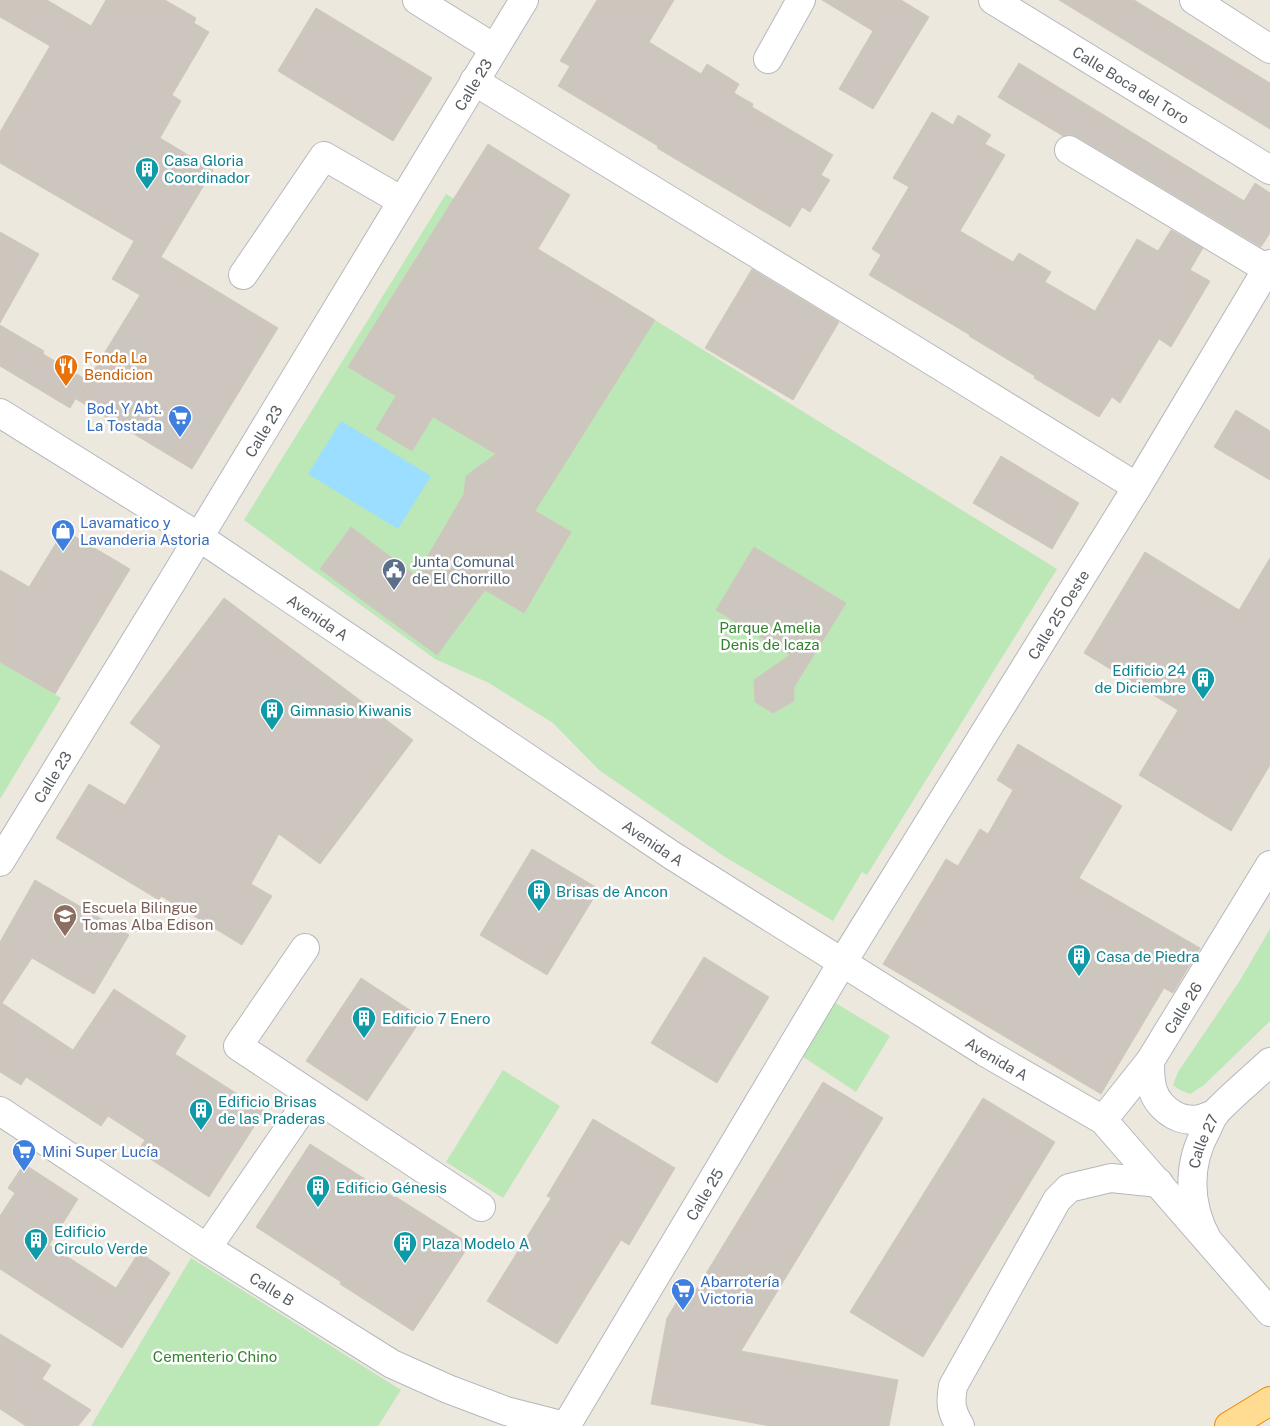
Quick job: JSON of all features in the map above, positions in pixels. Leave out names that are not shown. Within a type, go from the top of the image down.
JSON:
[{"type":"highway","points":[[1229,1426],[1270,1401]]},
{"type":"street","points":[[416,0],[494,48]]},
{"type":"street","name":"Calle 23","points":[[0,862],[524,0]]},
{"type":"street","points":[[768,59],[802,0]]},
{"type":"street","name":"Calle Boca del Toro","points":[[992,0],[1270,170]]},
{"type":"street","points":[[1194,0],[1270,49]]},
{"type":"street","points":[[474,81],[642,185],[954,373],[1137,487]]},
{"type":"street","points":[[1069,150],[1268,266]]},
{"type":"street","points":[[244,275],[324,156],[402,201]]},
{"type":"street","name":"Calle 25 Oeste","points":[[842,963],[1137,487],[1268,266]]},
{"type":"street","name":"Avenida A","points":[[0,413],[199,537],[673,856],[985,1052],[1103,1120],[1270,1312]]},
{"type":"street","name":"Calle 26","points":[[1103,1120],[1150,1061],[1270,865]]},
{"type":"street","points":[[305,948],[238,1046],[480,1207]]},
{"type":"street","name":"Calle 25","points":[[566,1426],[842,963]]},
{"type":"street","points":[[1150,1061],[1151,1082],[1156,1098],[1167,1111],[1182,1119],[1199,1119],[1215,1114]]},
{"type":"street","name":"Calle 27","points":[[1208,1241],[1199,1225],[1192,1197],[1193,1168],[1200,1140],[1215,1114],[1270,1062]]},
{"type":"street","points":[[207,1248],[312,1095]]},
{"type":"street","name":"Calle B","points":[[3,1119],[392,1364],[448,1389],[506,1411],[566,1426]]},
{"type":"street","points":[[960,1426],[950,1401],[953,1386],[1057,1200],[1069,1188],[1111,1178],[1158,1182]]},
{"type":"green space","name":"Parque Amelia Denis de Icaza","points":[[446,194],[655,320],[1057,569],[867,875],[862,872],[833,921],[725,857],[599,770],[553,723],[489,683],[435,659],[244,520]]},
{"type":"green space","points":[[0,662],[61,698],[0,799]]},
{"type":"green space","points":[[1270,929],[1270,1021],[1204,1085],[1190,1094],[1180,1090],[1173,1085],[1178,1072],[1239,982]]},
{"type":"green space","points":[[829,999],[890,1036],[856,1092],[796,1052]]},
{"type":"green space","points":[[503,1070],[560,1106],[503,1198],[446,1162]]},
{"type":"green space","name":"Cementerio Chino","points":[[191,1258],[401,1390],[378,1426],[91,1426]]},
{"type":"water","points":[[341,421],[431,476],[398,529],[308,474]]},
{"type":"building","points":[[0,0],[47,0],[91,26],[106,0],[165,0],[196,18],[194,23],[209,32],[172,95],[181,101],[160,138],[213,170],[161,257],[278,328],[192,469],[76,399],[140,295],[112,279],[134,241],[0,163],[0,132],[50,46],[0,17]]},
{"type":"building","points":[[597,0],[674,0],[649,42],[701,74],[707,64],[739,84],[734,93],[753,104],[752,107],[833,155],[821,175],[830,180],[810,212],[802,207],[790,227],[657,148],[658,146],[558,86],[570,66],[560,61]]},
{"type":"building","points":[[822,0],[901,0],[929,17],[873,109],[839,89],[873,31]]},
{"type":"building","points":[[1059,0],[1134,0],[1270,83],[1270,129]]},
{"type":"building","points":[[316,8],[432,78],[393,141],[278,71]]},
{"type":"building","points":[[1019,63],[1244,201],[1255,183],[1270,193],[1270,233],[1261,247],[1077,137],[1070,134],[1063,136],[998,97]]},
{"type":"building","points":[[932,112],[953,125],[958,115],[991,135],[985,144],[1005,155],[960,231],[1013,262],[1019,253],[1051,272],[1045,282],[1095,311],[1137,239],[1158,251],[1171,230],[1203,248],[1190,270],[1210,281],[1171,347],[1159,339],[1120,403],[1112,397],[1099,417],[1034,378],[1035,376],[970,335],[869,275],[881,255],[872,249],[909,187],[893,178]]},
{"type":"building","points":[[488,144],[570,195],[538,249],[655,320],[535,511],[571,532],[524,613],[485,590],[437,655],[320,569],[351,527],[416,576],[464,494],[466,476],[496,454],[433,417],[412,451],[376,429],[396,396],[348,367]]},
{"type":"building","points":[[0,232],[39,254],[0,323]]},
{"type":"building","points":[[752,269],[839,322],[793,400],[705,348]]},
{"type":"building","points":[[0,325],[44,351],[43,354],[87,380],[70,408],[0,366]]},
{"type":"building","points":[[1236,410],[1270,431],[1270,480],[1214,447]]},
{"type":"building","points":[[1001,456],[1079,503],[1052,549],[973,503]]},
{"type":"building","points":[[64,530],[130,569],[55,694],[0,662],[0,570],[29,587]]},
{"type":"building","points":[[754,547],[846,603],[794,687],[794,701],[773,713],[755,702],[754,680],[790,655],[716,610]]},
{"type":"building","name":"Edificio 24 de Diciembre","points":[[1145,552],[1239,610],[1270,558],[1270,765],[1231,831],[1139,775],[1178,710],[1084,653]]},
{"type":"building","name":"Gimnasio Kiwanis","points":[[224,598],[413,740],[320,864],[279,834],[251,884],[272,896],[242,945],[161,896],[159,900],[56,838],[89,784],[125,805],[161,746],[130,723]]},
{"type":"building","points":[[1018,744],[1122,806],[1079,878],[1200,948],[1173,993],[1164,988],[1101,1094],[883,964],[946,859],[958,866],[980,829],[988,834],[1013,790],[997,780]]},
{"type":"building","name":"Brisas de Ancon","points":[[532,849],[599,889],[547,975],[480,935]]},
{"type":"building","points":[[35,880],[129,935],[94,994],[32,958],[2,1003],[73,1050],[114,989],[186,1036],[175,1054],[264,1111],[209,1197],[138,1151],[145,1140],[108,1116],[101,1126],[26,1077],[21,1085],[0,1072],[0,942]]},
{"type":"building","points":[[704,957],[769,997],[717,1083],[651,1043]]},
{"type":"building","name":"Edificio 7 Enero","points":[[361,978],[422,1018],[367,1101],[306,1061]]},
{"type":"building","points":[[823,1082],[883,1118],[741,1351],[898,1380],[889,1426],[770,1426],[651,1404],[667,1318],[679,1298],[688,1303]]},
{"type":"building","points":[[983,1098],[1055,1142],[923,1357],[850,1312]]},
{"type":"building","points":[[593,1119],[675,1168],[629,1245],[621,1240],[557,1344],[487,1301],[551,1198],[547,1196]]},
{"type":"building","points":[[310,1144],[470,1244],[413,1331],[256,1227]]},
{"type":"building","name":"Edificio Circulo Verde","points":[[24,1164],[78,1199],[49,1245],[116,1288],[139,1252],[170,1273],[122,1348],[0,1269],[0,1216],[15,1193],[8,1188]]},
{"type":"building","points":[[0,1334],[51,1365],[42,1379],[91,1410],[78,1426],[26,1426],[0,1409]]},
{"type":"place","name":"Casa Gloria Coordinador","points":[[147,190]]},
{"type":"place","name":"Fonda La Bendicion","points":[[66,387]]},
{"type":"place","name":"Bod. Y Abt. La Tostada","points":[[180,438]]},
{"type":"place","name":"Lavamatico y Lavanderia Astoria","points":[[63,552]]},
{"type":"place","name":"Junta Comunal de El Chorrillo","points":[[394,591]]},
{"type":"place","name":"Edificio 24 de Diciembre","points":[[1203,700]]},
{"type":"place","name":"Gimnasio Kiwanis","points":[[272,731]]},
{"type":"place","name":"Brisas de Ancon","points":[[539,912]]},
{"type":"place","name":"Escuela Bilingue Tomas Alba Edison","points":[[65,937]]},
{"type":"place","name":"Casa de Piedra","points":[[1079,977]]},
{"type":"place","name":"Edificio 7 Enero","points":[[364,1039]]},
{"type":"place","name":"Edificio Brisas de las Praderas","points":[[201,1131]]},
{"type":"place","name":"Mini Super Lucía","points":[[24,1172]]},
{"type":"place","name":"Edificio Génesis","points":[[318,1208]]},
{"type":"place","name":"Edificio Circulo Verde","points":[[36,1261]]},
{"type":"place","name":"Plaza Modelo A","points":[[405,1264]]},
{"type":"place","name":"Abarrotería Victoria","points":[[683,1311]]}]
